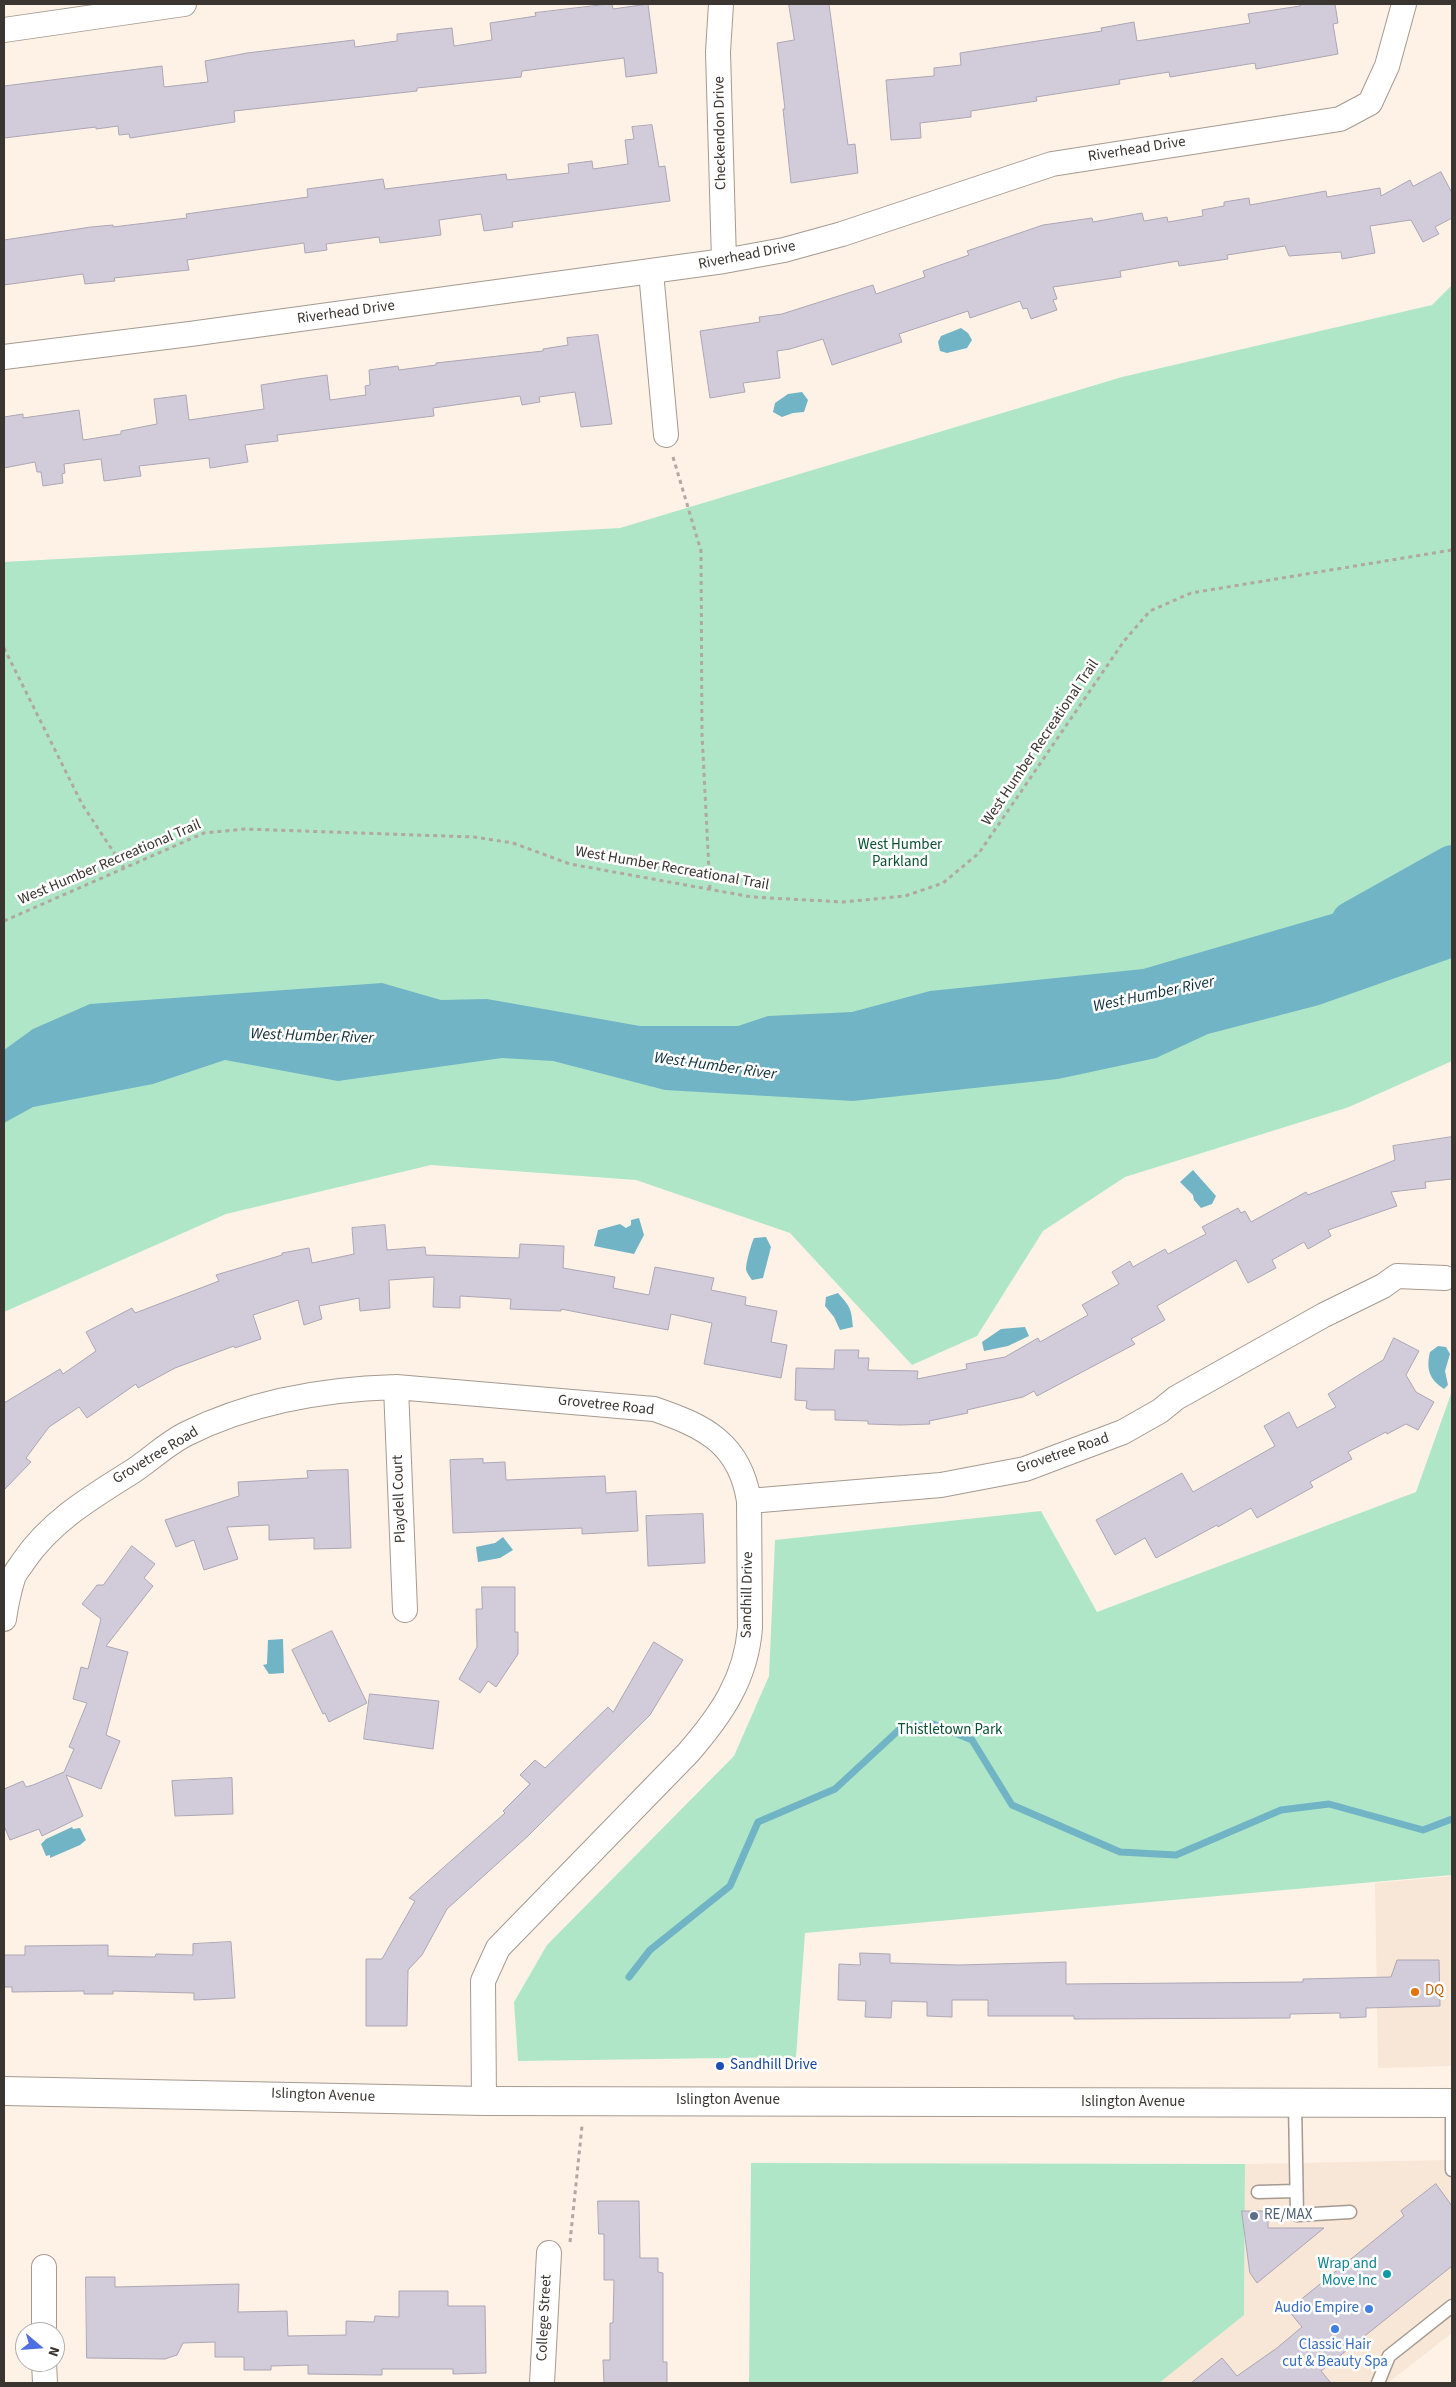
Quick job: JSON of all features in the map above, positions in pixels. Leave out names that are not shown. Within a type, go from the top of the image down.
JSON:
[{"type":"main road","name":"Islington Avenue","points":[[4,2091],[484,2101],[1452,2104]]},
{"type":"street","points":[[4,30],[184,4]]},
{"type":"street","name":"Checkendon Drive","points":[[721,4],[718,52],[724,261]]},
{"type":"street","name":"Riverhead Drive","points":[[4,357],[190,334],[724,261],[784,250],[842,234],[1052,164],[1340,119],[1370,103],[1387,66],[1404,4]]},
{"type":"street","points":[[651,272],[666,435]]},
{"type":"street","name":"Grovetree Road","points":[[4,1618],[14,1576],[36,1543],[99,1490],[132,1472],[186,1434],[258,1407],[295,1397],[366,1388],[396,1387],[654,1409],[684,1419],[709,1432],[729,1449],[746,1486],[749,1501],[932,1486],[1025,1469],[1123,1432],[1160,1411],[1176,1398],[1324,1315],[1383,1286],[1397,1276],[1445,1278]]},
{"type":"street","name":"Playdell Court","points":[[396,1387],[405,1610]]},
{"type":"street","name":"Sandhill Drive","points":[[484,2101],[483,1981],[498,1948],[688,1753],[713,1724],[739,1681],[750,1628],[749,1501]]},
{"type":"street","name":"College Street","points":[[542,2383],[549,2253]]},
{"type":"street","points":[[44,2267],[44,2322]]},
{"type":"lane","points":[[1295,2103],[1297,2215],[1350,2212]]},
{"type":"lane","points":[[1452,2104],[1452,2170]]},
{"type":"lane","points":[[1258,2192],[1296,2191]]},
{"type":"lane","points":[[1378,2383],[1389,2356],[1452,2306]]},
{"type":"path","points":[[666,435],[701,551],[702,734],[710,890]]},
{"type":"path","name":"West Humber Recreational Trail","points":[[4,921],[204,833],[245,829],[474,837],[512,843],[570,864],[752,896],[843,902],[905,896],[943,883],[979,853],[1124,641],[1150,611],[1191,592],[1452,550]]},
{"type":"path","points":[[4,648],[82,804],[124,868]]},
{"type":"path","points":[[571,2236],[584,2101]]},
{"type":"shaded area","points":[[1452,1876],[1452,2066],[1378,2068],[1375,1883]]},
{"type":"shaded area","points":[[1452,2160],[1452,2333],[1388,2383],[1159,2383],[1244,2314],[1245,2164]]},
{"type":"green space","name":"West Humber Parkland","points":[[1452,285],[1452,1061],[1349,1107],[1125,1177],[1043,1231],[977,1336],[912,1365],[790,1233],[636,1180],[431,1165],[226,1214],[4,1312],[4,562],[620,528],[1122,377],[1432,305]]},
{"type":"green space","name":"Thistletown Park","points":[[1452,1391],[1452,1875],[805,1933],[796,2057],[518,2061],[514,2002],[547,1945],[734,1756],[769,1676],[775,1540],[1041,1511],[1097,1612],[1416,1492]]},
{"type":"green space","points":[[751,2163],[1245,2164],[1244,2315],[1159,2383],[749,2383]]},
{"type":"water","points":[[961,328],[968,333],[972,340],[967,348],[947,353],[940,351],[938,342],[941,336]]},
{"type":"water","points":[[802,392],[808,400],[804,412],[782,417],[773,412],[775,403],[788,394]]},
{"type":"water","points":[[1452,875],[1452,958],[1319,1005],[1208,1034],[1156,1058],[1058,1079],[853,1101],[665,1090],[553,1061],[502,1058],[338,1081],[225,1060],[153,1084],[33,1107],[4,1123],[4,1050],[33,1029],[90,1004],[382,983],[441,1000],[487,999],[640,1026],[738,1026],[768,1016],[852,1012],[930,991],[1143,969],[1445,881]]},
{"type":"water","points":[[1193,1170],[1216,1196],[1212,1204],[1201,1208],[1194,1200],[1193,1195],[1180,1182]]},
{"type":"water","points":[[639,1218],[644,1235],[634,1254],[594,1246],[598,1230],[620,1224],[626,1228],[631,1225],[631,1220]]},
{"type":"water","points":[[766,1237],[771,1247],[763,1278],[752,1280],[746,1269],[751,1245],[754,1238]]},
{"type":"water","points":[[838,1293],[850,1309],[853,1327],[840,1330],[834,1317],[825,1306],[826,1297]]},
{"type":"water","points":[[1025,1327],[1029,1336],[1008,1346],[984,1351],[982,1342],[1001,1329]]},
{"type":"water","points":[[1438,1346],[1446,1347],[1450,1354],[1445,1371],[1448,1385],[1444,1389],[1432,1377],[1428,1364],[1430,1352]]},
{"type":"water","points":[[503,1537],[513,1550],[500,1558],[478,1562],[476,1547],[495,1543]]},
{"type":"water","points":[[283,1639],[284,1673],[269,1674],[263,1665],[267,1664],[268,1640]]},
{"type":"water","points":[[72,1827],[73,1829],[80,1828],[86,1840],[80,1845],[50,1858],[50,1855],[46,1856],[41,1844],[46,1839]]},
{"type":"building","points":[[612,4],[613,9],[648,4],[657,73],[626,77],[624,58],[522,71],[521,77],[417,88],[417,91],[234,111],[235,122],[130,138],[129,134],[119,135],[118,126],[4,138],[4,86],[162,66],[164,87],[208,82],[205,61],[247,53],[354,40],[355,47],[397,41],[397,34],[452,28],[454,46],[492,40],[490,23],[536,16],[535,13]]},
{"type":"building","points":[[789,4],[829,4],[848,145],[855,144],[858,173],[791,183],[777,43],[794,40]]},
{"type":"building","points":[[1300,4],[1335,4],[1338,23],[1333,24],[1338,54],[1256,69],[1255,63],[1170,77],[1169,72],[1119,80],[1120,84],[1036,97],[1037,101],[971,111],[971,117],[920,123],[921,138],[891,140],[886,80],[934,76],[934,68],[961,65],[960,53],[1102,31],[1101,28],[1134,22],[1137,41],[1250,23],[1248,14],[1300,6]]},
{"type":"building","points":[[652,125],[659,167],[665,166],[670,201],[512,222],[513,227],[484,231],[481,214],[439,220],[441,235],[380,243],[379,237],[326,244],[327,250],[305,253],[304,243],[187,260],[189,270],[114,278],[115,281],[85,284],[83,274],[4,285],[4,240],[91,227],[113,225],[113,227],[187,218],[186,214],[308,197],[307,189],[383,179],[385,189],[506,174],[507,180],[569,173],[568,164],[592,161],[593,169],[628,164],[625,140],[634,139],[632,127]]},
{"type":"building","points":[[1441,172],[1452,193],[1452,218],[1435,227],[1439,234],[1423,242],[1411,220],[1370,226],[1375,253],[1342,259],[1341,252],[1289,256],[1285,246],[1227,255],[1228,259],[1179,266],[1178,261],[1120,271],[1121,277],[1053,287],[1057,299],[1053,300],[1057,310],[1031,319],[1027,308],[1023,309],[1020,301],[970,318],[968,311],[899,334],[902,342],[832,365],[823,339],[777,351],[780,378],[743,383],[745,392],[710,398],[700,331],[760,322],[759,317],[782,314],[873,285],[876,294],[925,277],[923,271],[969,255],[967,251],[1043,225],[1092,218],[1093,222],[1142,213],[1144,221],[1167,217],[1168,222],[1203,216],[1202,210],[1224,206],[1224,202],[1249,198],[1250,205],[1326,191],[1327,197],[1380,188],[1381,196],[1410,180],[1413,186]]},
{"type":"building","points":[[598,335],[612,424],[581,427],[575,392],[539,397],[540,402],[522,405],[520,396],[433,408],[434,416],[277,435],[278,441],[245,445],[248,462],[210,468],[209,458],[139,466],[141,476],[104,481],[101,459],[64,464],[63,483],[43,486],[41,472],[37,472],[35,462],[4,468],[4,417],[23,414],[23,418],[79,410],[83,440],[121,434],[121,431],[157,424],[154,399],[186,395],[189,420],[264,409],[261,385],[298,379],[327,375],[330,400],[366,395],[365,386],[370,385],[369,370],[398,366],[399,370],[436,365],[436,363],[543,351],[543,349],[568,345],[567,338]]},
{"type":"building","points":[[1452,1137],[1452,1179],[1425,1182],[1426,1188],[1391,1192],[1397,1206],[1328,1230],[1331,1236],[1308,1249],[1304,1242],[1272,1260],[1276,1268],[1248,1283],[1236,1260],[1157,1306],[1165,1320],[1131,1339],[1135,1344],[1037,1396],[1034,1391],[1023,1397],[967,1410],[968,1413],[929,1421],[930,1424],[901,1425],[835,1420],[835,1410],[811,1410],[806,1408],[807,1401],[795,1400],[796,1368],[834,1369],[835,1350],[859,1350],[858,1358],[869,1358],[868,1370],[918,1371],[917,1379],[967,1369],[966,1364],[1005,1357],[1038,1338],[1040,1342],[1088,1315],[1082,1305],[1119,1284],[1112,1272],[1130,1261],[1133,1267],[1165,1249],[1168,1254],[1206,1234],[1202,1227],[1238,1208],[1241,1213],[1245,1211],[1251,1222],[1306,1192],[1308,1195],[1395,1160],[1393,1146]]},
{"type":"building","points":[[385,1225],[387,1250],[425,1247],[426,1255],[519,1258],[520,1244],[564,1246],[563,1268],[615,1277],[613,1288],[649,1295],[655,1267],[714,1278],[711,1290],[746,1297],[745,1305],[777,1311],[771,1342],[787,1345],[781,1378],[704,1364],[712,1323],[671,1314],[668,1330],[561,1309],[561,1311],[510,1309],[511,1299],[460,1296],[460,1308],[433,1307],[434,1277],[389,1280],[390,1308],[360,1311],[359,1298],[319,1306],[322,1319],[304,1325],[298,1300],[253,1315],[261,1339],[235,1348],[234,1346],[175,1368],[138,1388],[136,1384],[87,1418],[79,1407],[49,1427],[26,1458],[31,1462],[4,1490],[4,1403],[60,1369],[63,1374],[96,1351],[86,1332],[132,1308],[135,1313],[219,1281],[216,1275],[282,1255],[282,1253],[309,1248],[312,1263],[354,1254],[352,1228]]},
{"type":"building","points":[[1394,1338],[1419,1351],[1406,1375],[1416,1392],[1434,1402],[1418,1430],[1406,1424],[1348,1452],[1352,1459],[1310,1482],[1313,1487],[1257,1518],[1251,1508],[1156,1558],[1145,1538],[1115,1555],[1096,1520],[1182,1473],[1193,1492],[1275,1446],[1264,1426],[1289,1412],[1297,1428],[1336,1407],[1328,1394],[1383,1360]]},
{"type":"building","points":[[483,1459],[483,1463],[505,1462],[506,1480],[605,1476],[606,1493],[636,1491],[638,1531],[582,1534],[582,1528],[453,1533],[450,1460]]},
{"type":"building","points":[[348,1470],[351,1548],[314,1549],[314,1538],[269,1540],[269,1525],[227,1527],[238,1559],[204,1570],[194,1540],[176,1547],[165,1520],[239,1496],[238,1482],[308,1478],[307,1471]]},
{"type":"building","points":[[703,1514],[705,1563],[648,1566],[646,1516]]},
{"type":"building","points":[[132,1546],[155,1564],[144,1578],[153,1586],[106,1646],[128,1652],[106,1735],[120,1741],[101,1789],[66,1775],[83,1816],[42,1836],[39,1829],[10,1840],[4,1826],[4,1789],[23,1781],[26,1787],[64,1772],[74,1749],[69,1747],[87,1703],[73,1699],[81,1667],[88,1669],[101,1619],[82,1604],[97,1585],[103,1585]]},
{"type":"building","points":[[482,1587],[515,1587],[515,1632],[518,1632],[518,1654],[496,1687],[488,1681],[480,1693],[459,1679],[477,1647],[476,1609],[482,1609]]},
{"type":"building","points":[[332,1631],[367,1703],[329,1722],[325,1713],[323,1714],[292,1650]]},
{"type":"building","points":[[654,1642],[683,1660],[650,1715],[528,1836],[447,1909],[422,1955],[408,1970],[407,2026],[366,2026],[366,1959],[382,1959],[415,1901],[409,1898],[505,1813],[503,1811],[530,1784],[520,1775],[535,1760],[545,1768],[608,1707],[613,1712]]},
{"type":"building","points":[[370,1694],[439,1701],[433,1749],[364,1739]]},
{"type":"building","points":[[232,1778],[233,1814],[175,1816],[172,1781]]},
{"type":"building","points":[[231,1942],[235,1998],[194,2000],[194,1993],[113,1991],[113,1994],[84,1994],[84,1991],[12,1992],[12,1987],[4,1987],[4,1955],[25,1955],[25,1946],[108,1945],[108,1956],[155,1957],[156,1954],[193,1955],[193,1944]]},
{"type":"building","points":[[860,1953],[890,1954],[890,1963],[959,1965],[1066,1962],[1066,1984],[1303,1982],[1303,1979],[1391,1977],[1397,1960],[1439,1960],[1440,2006],[1366,2008],[1366,2017],[1340,2018],[1340,2013],[1290,2014],[1290,2018],[1074,2019],[1074,2016],[988,2016],[988,2000],[952,2000],[952,2017],[927,2016],[927,2002],[892,2001],[891,2018],[865,2017],[866,2001],[838,2000],[839,1964],[860,1965]]},
{"type":"building","points":[[1436,2184],[1452,2206],[1452,2266],[1321,2371],[1331,2383],[1191,2383],[1222,2358],[1237,2376],[1277,2348],[1302,2327],[1288,2310],[1404,2216],[1401,2211]]},
{"type":"building","points":[[598,2201],[639,2201],[640,2258],[658,2258],[658,2272],[663,2273],[663,2362],[667,2362],[667,2383],[604,2383],[603,2360],[610,2360],[610,2323],[613,2323],[614,2280],[604,2280],[604,2234],[599,2234]]},
{"type":"building","points":[[1242,2211],[1268,2211],[1268,2228],[1324,2228],[1257,2283],[1250,2273]]},
{"type":"building","points":[[86,2277],[115,2277],[115,2287],[239,2284],[238,2312],[287,2311],[288,2336],[346,2335],[346,2321],[374,2322],[375,2316],[399,2317],[399,2291],[448,2291],[448,2306],[485,2306],[486,2373],[453,2374],[453,2369],[382,2369],[382,2375],[308,2374],[308,2365],[271,2366],[271,2370],[244,2370],[244,2357],[215,2357],[215,2342],[183,2343],[177,2355],[165,2359],[87,2358]]},
{"type":"waterway","name":"West Humber River","points":[[1352,922],[1452,866]]},
{"type":"waterway","points":[[629,1977],[650,1950],[730,1886],[758,1822],[835,1789],[901,1728],[933,1724],[972,1740],[1012,1805],[1120,1852],[1176,1855],[1281,1810],[1329,1804],[1423,1830],[1452,1819]]},
{"type":"place","name":"DQ","points":[[1415,1992]]},
{"type":"place","name":"Sandhill Drive","points":[[720,2066]]},
{"type":"place","name":"RE/MAX","points":[[1254,2216]]},
{"type":"place","name":"Wrap and Move Inc","points":[[1387,2274]]},
{"type":"place","name":"Audio Empire","points":[[1369,2309]]},
{"type":"place","name":"Classic Hair cut & Beauty Spa","points":[[1335,2329]]}]
